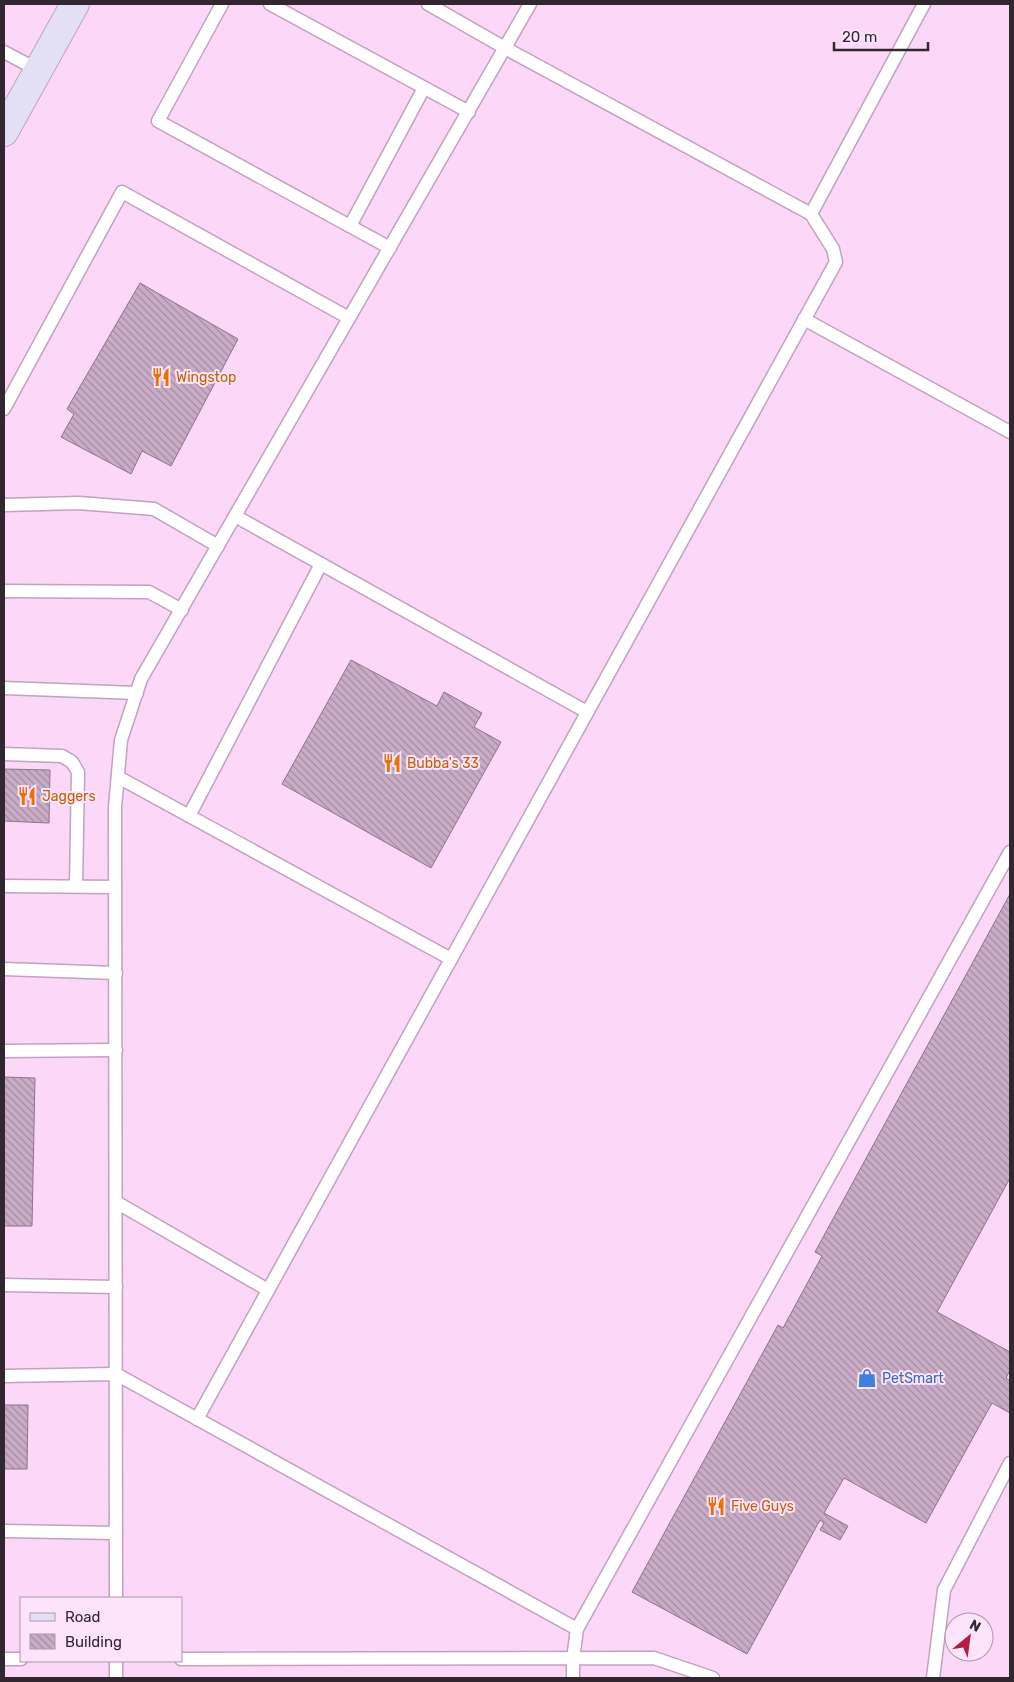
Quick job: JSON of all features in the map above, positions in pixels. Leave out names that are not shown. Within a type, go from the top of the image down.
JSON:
[{"type":"street","points":[[4,132],[76,4]]},
{"type":"lane","points":[[222,4],[158,121],[390,248]]},
{"type":"lane","points":[[270,4],[469,112]]},
{"type":"lane","points":[[197,1419],[836,262],[833,249],[811,214],[505,48],[428,4]]},
{"type":"lane","points":[[116,1597],[115,807],[122,740],[141,679],[530,4]]},
{"type":"lane","points":[[811,214],[924,4]]},
{"type":"lane","points":[[4,52],[38,70]]},
{"type":"lane","points":[[350,226],[424,88]]},
{"type":"lane","points":[[4,409],[122,192],[349,318]]},
{"type":"lane","points":[[804,319],[1010,432]]},
{"type":"lane","points":[[4,505],[79,502],[154,509],[218,546]]},
{"type":"lane","points":[[236,516],[587,712]]},
{"type":"lane","points":[[189,816],[321,564]]},
{"type":"lane","points":[[4,592],[149,592],[182,610]]},
{"type":"lane","points":[[4,688],[137,693]]},
{"type":"lane","points":[[4,754],[62,756],[72,762],[78,772],[76,886]]},
{"type":"lane","points":[[118,778],[451,959]]},
{"type":"lane","points":[[574,1678],[573,1659],[577,1629],[1010,852]]},
{"type":"lane","points":[[4,886],[115,887]]},
{"type":"lane","points":[[4,969],[116,973]]},
{"type":"lane","points":[[4,1051],[116,1050]]},
{"type":"lane","points":[[116,1202],[268,1290]]},
{"type":"lane","points":[[4,1285],[116,1287]]},
{"type":"lane","points":[[4,1376],[116,1374],[577,1629]]},
{"type":"lane","points":[[933,1678],[944,1590],[1010,1463]]},
{"type":"lane","points":[[4,1531],[116,1533]]},
{"type":"lane","points":[[182,1659],[654,1658],[713,1678]]},
{"type":"lane","points":[[4,1659],[20,1659]]},
{"type":"lane","points":[[116,1662],[116,1678]]},
{"type":"shaded area","points":[[4,4],[1010,4],[1010,1678],[4,1678]]},
{"type":"building","points":[[140,283],[238,339],[171,466],[142,451],[131,474],[61,437],[74,414],[67,409]]},
{"type":"building","name":"Bubba's 33","points":[[351,660],[437,706],[444,692],[482,713],[474,727],[501,742],[431,868],[282,784]]},
{"type":"building","name":"Jaggers","points":[[4,769],[50,770],[49,823],[4,821]]},
{"type":"building","points":[[1010,894],[1010,1178],[937,1312],[1010,1352],[1010,1370],[1006,1378],[1010,1381],[1010,1413],[992,1403],[926,1523],[844,1478],[824,1513],[848,1526],[840,1540],[820,1530],[824,1523],[820,1520],[747,1654],[632,1592],[778,1325],[783,1328],[822,1256],[815,1252]]},
{"type":"building","points":[[4,1077],[35,1078],[32,1226],[4,1226]]},
{"type":"building","points":[[4,1405],[28,1405],[27,1469],[4,1469]]},
{"type":"place","name":"Wingstop","points":[[161,377]]},
{"type":"place","name":"Bubba's 33","points":[[392,763]]},
{"type":"place","name":"Jaggers","points":[[27,796]]},
{"type":"place","name":"PetSmart","points":[[867,1378]]},
{"type":"place","name":"Five Guys","points":[[716,1506]]}]
